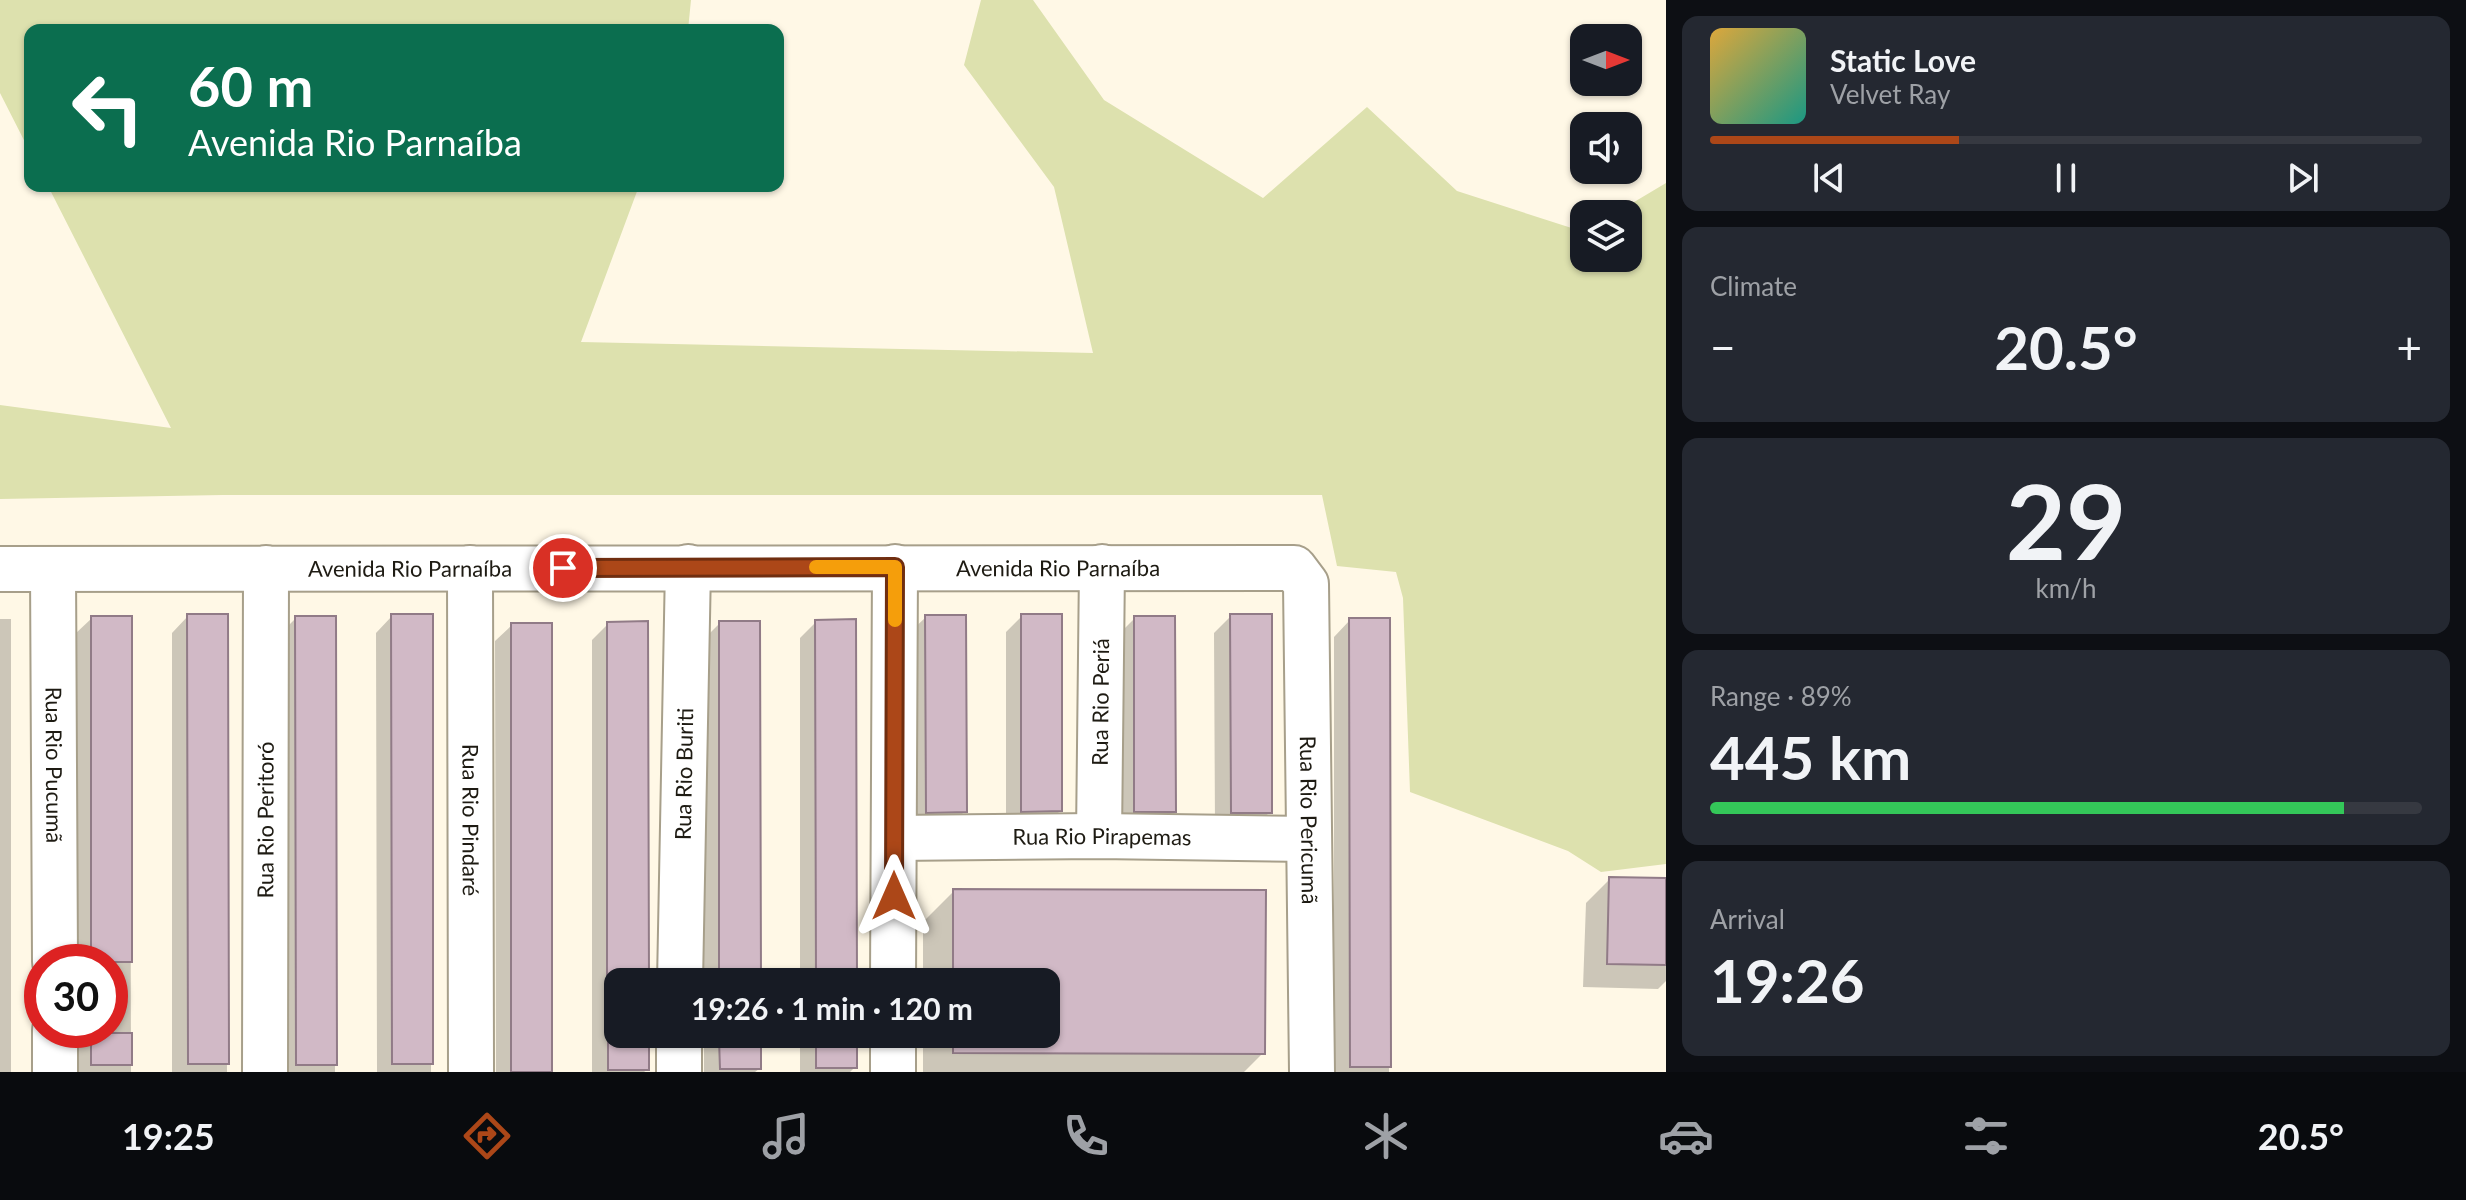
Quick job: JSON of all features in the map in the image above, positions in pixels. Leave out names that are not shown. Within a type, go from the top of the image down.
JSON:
[{"type":"street","name":"Avenida Rio Parnaíba","points":[[0,569],[1288,566],[1299,571]]},
{"type":"street","name":"Rua Rio Buriti","points":[[680,968],[688,567]]},
{"type":"street","points":[[893,968],[895,567]]},
{"type":"street","name":"Rua Rio Periá","points":[[1099,836],[1102,567]]},
{"type":"street","name":"Rua Rio Peritoró","points":[[265,1072],[266,568]]},
{"type":"street","name":"Rua Rio Pindaré","points":[[470,568],[471,1072]]},
{"type":"street","name":"Rua Rio Pucumã","points":[[53,569],[55,944]]},
{"type":"street","name":"Rua Rio Pericumã","points":[[1299,571],[1306,584],[1312,1072]]},
{"type":"street","name":"Rua Rio Pirapemas","points":[[894,838],[1099,836],[1309,839]]},
{"type":"street","points":[[55,1048],[55,1072]]},
{"type":"street","points":[[679,1048],[679,1072]]},
{"type":"street","points":[[893,1048],[893,1072]]},
{"type":"green space","points":[[0,0],[691,0],[689,24],[24,24],[24,140],[0,93]]},
{"type":"green space","points":[[981,0],[1033,0],[1104,100],[1263,198],[1367,107],[1457,191],[1570,227],[1570,272],[1642,272],[1642,200],[1637,200],[1666,183],[1666,864],[1601,872],[1568,851],[1410,792],[1403,598],[1396,572],[1337,566],[1322,495],[223,495],[0,499],[0,405],[171,428],[51,192],[637,192],[581,342],[1093,353],[1054,187],[964,65]]},
{"type":"building","points":[[187,614],[228,614],[229,1064],[188,1064]]},
{"type":"building","points":[[391,614],[433,614],[433,1064],[392,1064]]},
{"type":"building","points":[[1021,614],[1062,614],[1062,811],[1021,812]]},
{"type":"building","points":[[1230,614],[1272,614],[1272,813],[1231,813]]},
{"type":"building","points":[[925,615],[966,615],[967,812],[926,813]]},
{"type":"building","points":[[91,616],[132,616],[132,962],[128,962],[128,944],[91,944]]},
{"type":"building","points":[[295,616],[336,616],[337,1065],[296,1065]]},
{"type":"building","points":[[1134,616],[1175,616],[1176,812],[1134,812]]},
{"type":"building","points":[[1349,618],[1390,618],[1391,1067],[1350,1067]]},
{"type":"building","points":[[856,619],[857,968],[816,968],[815,620]]},
{"type":"building","points":[[648,621],[649,968],[607,968],[607,622]]},
{"type":"building","points":[[719,621],[760,621],[761,968],[719,968]]},
{"type":"building","points":[[511,623],[552,623],[552,1072],[511,1072]]},
{"type":"building","points":[[1609,877],[1666,878],[1666,965],[1607,964]]},
{"type":"building","points":[[953,889],[1266,890],[1265,1054],[953,1053],[953,1048],[1060,1048],[1060,968],[953,968]]},
{"type":"building","points":[[128,1033],[132,1033],[132,1065],[91,1065],[91,1048],[128,1048]]},
{"type":"building","points":[[608,1048],[649,1048],[649,1070],[608,1070]]},
{"type":"building","points":[[719,1048],[761,1048],[761,1069],[720,1069]]},
{"type":"building","points":[[816,1048],[857,1048],[857,1068],[816,1068]]},
{"type":"slow traffic","points":[[816,567],[895,567],[895,620]]},
{"type":"route","points":[[563,568],[895,567],[894,896]]}]
